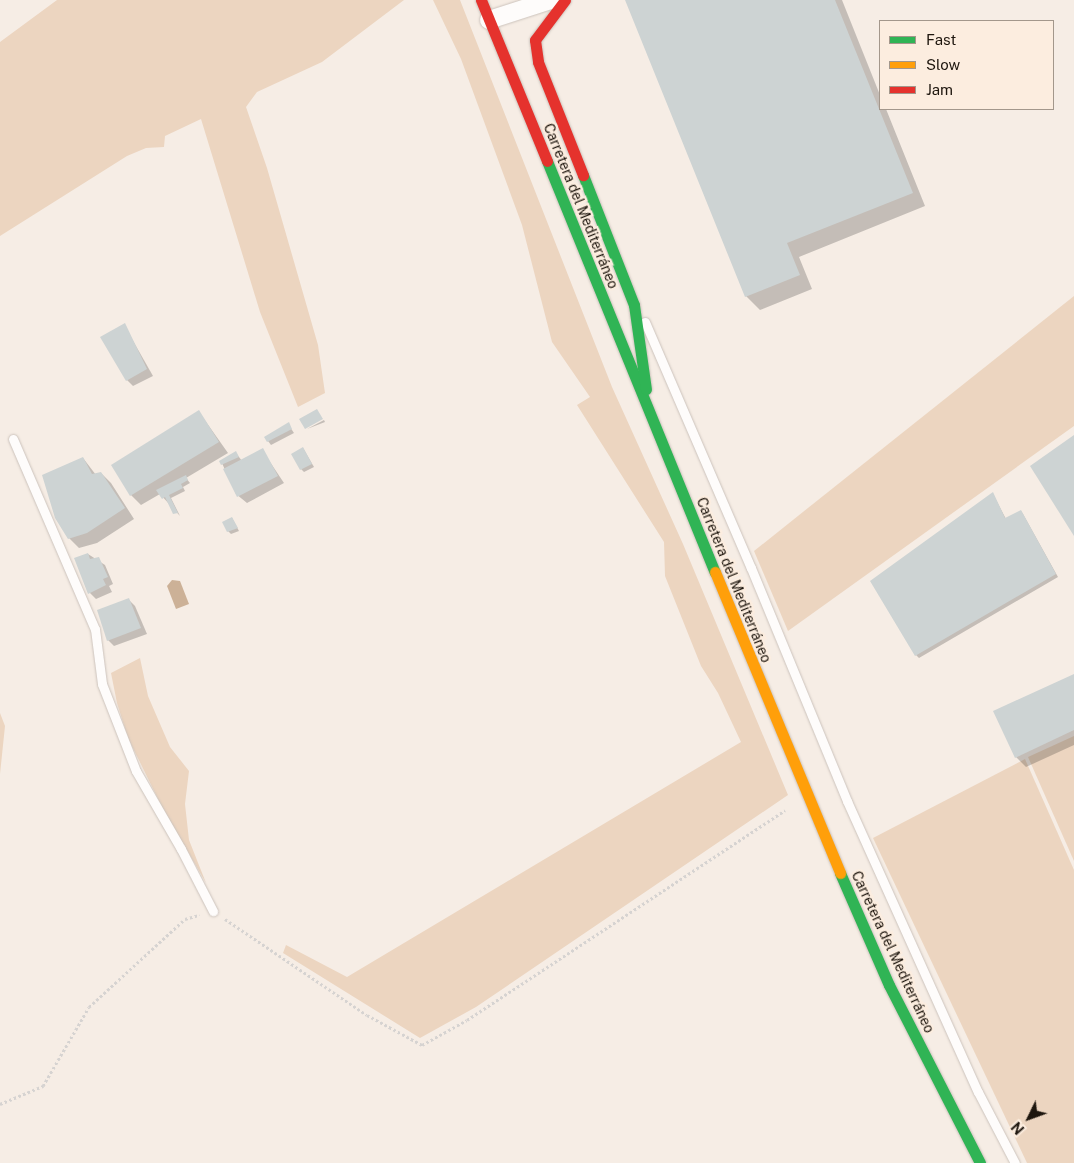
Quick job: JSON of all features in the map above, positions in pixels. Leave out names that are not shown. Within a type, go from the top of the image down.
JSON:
[{"type":"main road","name":"Carretera del Mediterráneo","points":[[481,0],[806,796],[889,985],[980,1163]]},
{"type":"main road","points":[[565,0],[535,40],[538,62],[634,305],[650,416]]},
{"type":"street","points":[[489,20],[551,0]]},
{"type":"lane","points":[[634,305],[651,333],[851,810],[978,1092],[1015,1163]]},
{"type":"lane","points":[[13,439],[95,629],[102,684],[136,771],[182,849],[213,911]]},
{"type":"path","points":[[0,1104],[42,1086],[89,1008],[185,919],[213,911],[367,1015],[422,1045],[467,1020],[806,796]]},
{"type":"shaded area","points":[[57,0],[404,0],[322,62],[257,92],[246,107],[267,168],[318,345],[325,393],[298,407],[260,312],[201,119],[165,136],[164,147],[146,148],[127,156],[0,236],[0,42]]},
{"type":"shaded area","points":[[433,0],[460,0],[612,387],[683,544],[788,795],[476,1007],[420,1038],[283,953],[286,945],[347,977],[741,742],[718,693],[701,666],[665,576],[664,542],[577,405],[590,397],[552,342],[522,225],[461,59]]},
{"type":"shaded area","points":[[1074,296],[1074,426],[788,631],[754,551]]},
{"type":"shaded area","points":[[172,580],[180,581],[189,604],[176,609],[167,586]]},
{"type":"shaded area","points":[[140,658],[148,696],[170,747],[189,771],[185,804],[189,840],[206,883],[161,805],[128,738],[117,703],[111,673]]},
{"type":"shaded area","points":[[0,713],[5,726],[0,774]]},
{"type":"shaded area","points":[[1074,736],[1074,861],[1028,757]]},
{"type":"shaded area","points":[[1025,759],[1074,870],[1074,1163],[1027,1163],[873,838]]},
{"type":"building","points":[[625,0],[835,0],[913,193],[787,243],[800,275],[745,297]]},
{"type":"building","points":[[125,323],[147,369],[126,381],[100,337]]},
{"type":"building","points":[[317,409],[323,419],[305,429],[299,419]]},
{"type":"building","points":[[199,410],[219,442],[130,496],[111,465]]},
{"type":"building","points":[[289,422],[292,429],[267,442],[264,437]]},
{"type":"building","points":[[1074,435],[1074,536],[1030,466]]},
{"type":"building","points":[[303,447],[312,464],[300,470],[291,454]]},
{"type":"building","points":[[263,448],[278,476],[237,497],[223,469]]},
{"type":"building","points":[[236,451],[239,457],[221,465],[219,461]]},
{"type":"building","points":[[83,457],[92,474],[101,472],[125,508],[87,533],[68,539],[55,518],[42,475]]},
{"type":"building","points":[[186,475],[188,480],[181,484],[183,488],[169,495],[178,513],[173,514],[165,497],[162,499],[156,490]]},
{"type":"building","points":[[993,492],[1005,518],[1021,510],[1056,574],[915,656],[870,581]]},
{"type":"building","points":[[232,517],[238,528],[227,532],[222,522]]},
{"type":"building","points":[[88,553],[90,559],[99,557],[108,577],[103,579],[106,585],[88,594],[74,558]]},
{"type":"building","points":[[129,598],[141,628],[107,641],[97,610]]},
{"type":"building","points":[[1074,674],[1074,730],[1015,758],[993,711]]},
{"type":"traffic: fast","points":[[547,161],[715,572]]},
{"type":"traffic: fast","points":[[583,175],[634,305],[646,389]]},
{"type":"traffic: fast","points":[[840,873],[889,985],[980,1163]]},
{"type":"traffic: slow","points":[[715,572],[840,873]]},
{"type":"traffic: jam","points":[[481,0],[547,161]]},
{"type":"traffic: jam","points":[[565,0],[535,40],[538,62],[583,175]]}]
